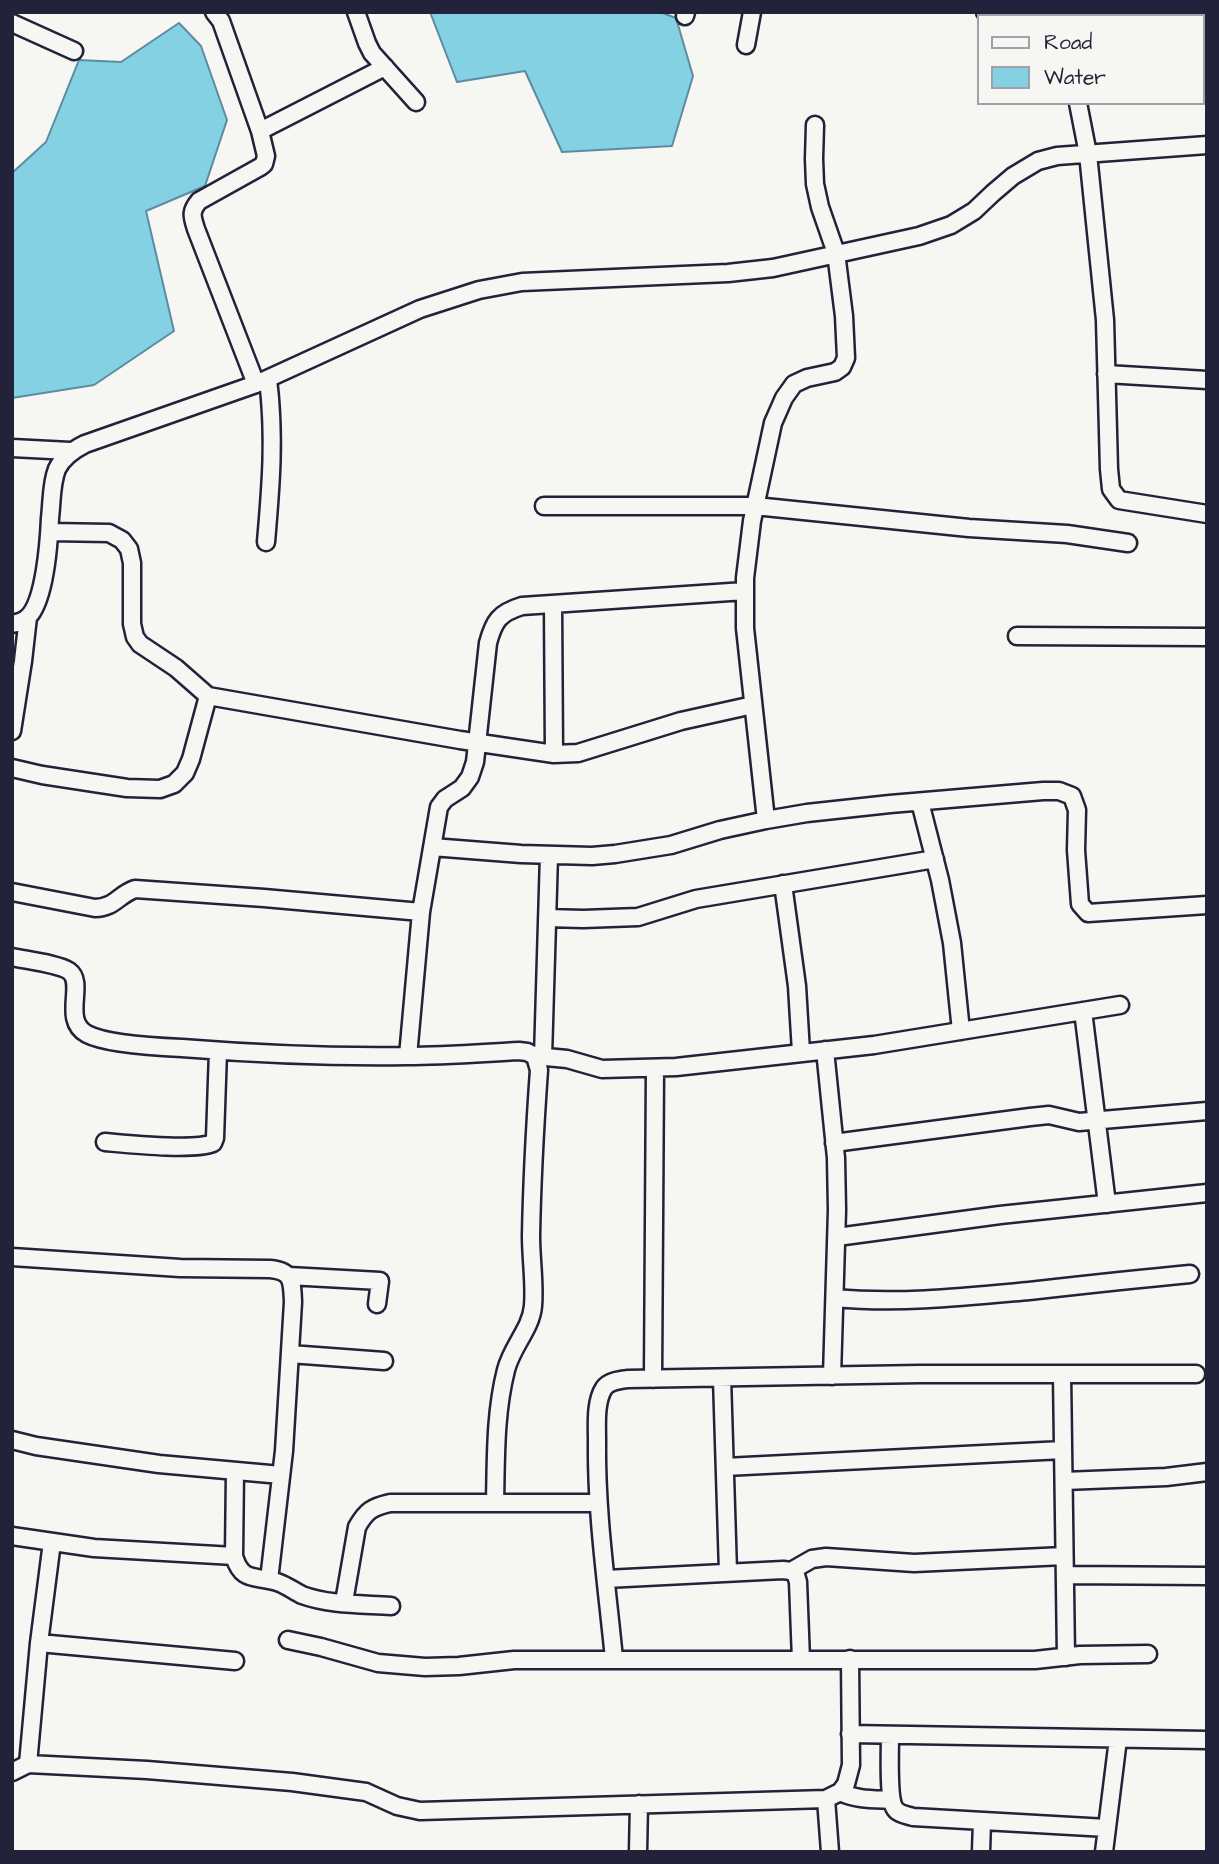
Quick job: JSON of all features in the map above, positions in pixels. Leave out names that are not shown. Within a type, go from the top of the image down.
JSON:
[{"type":"street","points":[[214,12],[221,21],[260,131],[266,156],[264,164],[199,201],[193,208],[192,215],[262,382],[272,414],[273,449],[266,542]]},
{"type":"street","points":[[356,12],[372,53],[416,102]]},
{"type":"street","points":[[746,46],[752,12]]},
{"type":"street","points":[[985,12],[1048,14]]},
{"type":"street","points":[[12,23],[74,51]]},
{"type":"street","points":[[260,131],[385,67]]},
{"type":"street","points":[[1078,105],[1088,154],[1105,320],[1111,489],[1119,500],[1207,514]]},
{"type":"street","points":[[766,820],[744,628],[745,578],[755,506],[773,423],[784,398],[794,384],[807,378],[835,372],[842,367],[846,359],[836,253],[820,207],[816,184],[815,125]]},
{"type":"street","points":[[12,731],[28,617],[42,589],[50,532],[52,488],[57,468],[70,451],[262,382],[420,309],[479,290],[522,282],[773,268],[919,236],[951,225],[974,211],[1013,176],[1038,161],[1057,156],[1207,145]]},
{"type":"street","points":[[1106,374],[1207,380]]},
{"type":"street","points":[[12,448],[70,451]]},
{"type":"street","points":[[544,506],[755,506],[969,528],[1067,534],[1128,543]]},
{"type":"street","points":[[50,532],[109,533],[122,540],[129,549],[132,563],[132,624],[135,637],[140,644],[176,668],[208,696],[554,754],[578,753],[681,721],[753,705]]},
{"type":"street","points":[[408,1056],[421,912],[439,807],[470,778],[478,743],[488,643],[499,617],[522,606],[745,591]]},
{"type":"street","points":[[553,604],[554,754]]},
{"type":"street","points":[[12,624],[28,617]]},
{"type":"street","points":[[1017,636],[1207,637]]},
{"type":"street","points":[[12,768],[127,788],[167,787],[185,773],[208,696]]},
{"type":"street","points":[[432,847],[592,856],[671,845],[720,830],[807,813],[1059,791],[1072,796],[1077,810],[1077,883],[1080,904],[1088,913],[1207,905]]},
{"type":"street","points":[[920,802],[940,880],[952,943],[961,1031]]},
{"type":"street","points":[[495,1503],[496,1427],[506,1371],[517,1341],[530,1321],[533,1305],[532,1186],[549,855]]},
{"type":"street","points":[[547,918],[638,917],[696,899],[935,859]]},
{"type":"street","points":[[783,884],[797,986],[802,1052]]},
{"type":"street","points":[[12,892],[95,908],[114,904],[125,893],[135,889],[421,912]]},
{"type":"street","points":[[12,957],[70,971],[76,981],[76,1022],[86,1033],[107,1040],[250,1053],[408,1056],[519,1051],[567,1059],[602,1069],[655,1068],[874,1045],[1120,1005]]},
{"type":"street","points":[[1083,1011],[1107,1203]]},
{"type":"street","points":[[825,1050],[834,1143],[837,1237],[832,1376]]},
{"type":"street","points":[[105,1142],[180,1146],[213,1143],[218,1051]]},
{"type":"street","points":[[653,1379],[655,1068]]},
{"type":"street","points":[[834,1143],[1049,1115],[1079,1122],[1207,1111]]},
{"type":"street","points":[[837,1237],[1000,1215],[1207,1193]]},
{"type":"street","points":[[12,1258],[180,1268],[270,1269],[281,1270],[289,1276],[380,1281],[377,1304]]},
{"type":"street","points":[[835,1298],[869,1301],[917,1300],[1190,1274]]},
{"type":"street","points":[[269,1580],[281,1475],[290,1354],[293,1303],[289,1276]]},
{"type":"street","points":[[290,1354],[384,1361]]},
{"type":"street","points":[[614,1659],[596,1481],[600,1396],[606,1386],[615,1381],[920,1374],[1196,1374]]},
{"type":"street","points":[[1062,1374],[1066,1657]]},
{"type":"street","points":[[722,1378],[728,1572]]},
{"type":"street","points":[[12,1440],[159,1464],[281,1475]]},
{"type":"street","points":[[725,1467],[1063,1450]]},
{"type":"street","points":[[235,1471],[234,1556],[238,1568],[246,1576],[269,1580],[316,1598],[391,1606]]},
{"type":"street","points":[[1064,1481],[1166,1477],[1207,1472]]},
{"type":"street","points":[[344,1602],[357,1527],[363,1516],[374,1507],[390,1503],[598,1503]]},
{"type":"street","points":[[12,1535],[94,1548],[234,1556]]},
{"type":"street","points":[[28,1763],[52,1542]]},
{"type":"street","points":[[606,1579],[792,1571],[812,1559],[826,1557],[914,1563],[1065,1556]]},
{"type":"street","points":[[792,1571],[798,1582],[801,1660]]},
{"type":"street","points":[[1065,1575],[1207,1576]]},
{"type":"street","points":[[288,1640],[378,1663],[425,1667],[460,1667],[514,1660],[1035,1660],[1148,1654]]},
{"type":"street","points":[[39,1643],[235,1661]]},
{"type":"street","points":[[830,1852],[833,1796],[846,1784],[851,1765],[850,1659]]},
{"type":"street","points":[[850,1734],[1207,1740]]},
{"type":"street","points":[[890,1735],[892,1800],[899,1813],[913,1817],[1107,1828]]},
{"type":"street","points":[[1104,1852],[1118,1739]]},
{"type":"street","points":[[12,1772],[28,1763],[232,1777],[366,1792],[397,1806],[420,1811],[833,1796],[892,1800]]},
{"type":"street","points":[[638,1852],[639,1804]]},
{"type":"street","points":[[981,1852],[982,1821]]},
{"type":"water","points":[[430,12],[660,12],[676,18],[693,76],[672,146],[562,152],[525,71],[457,82]]},
{"type":"water","points":[[179,23],[201,46],[227,120],[205,186],[146,211],[174,331],[94,385],[12,398],[12,173],[46,142],[79,60],[121,62]]}]
